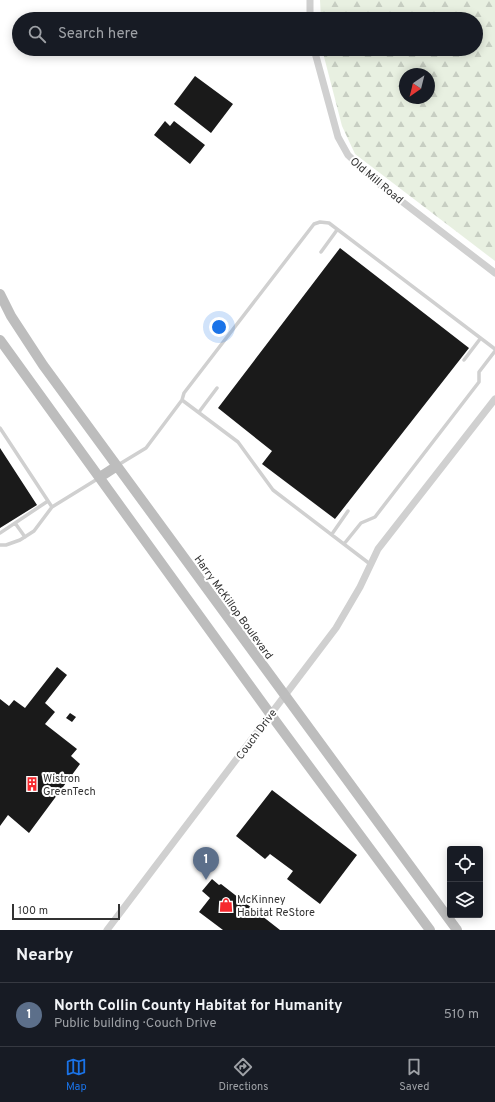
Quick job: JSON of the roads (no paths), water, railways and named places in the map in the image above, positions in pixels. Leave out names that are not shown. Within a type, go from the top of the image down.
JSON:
[{"type":"main road","name":"Harry McKillop Boulevard","points":[[0,294],[14,322],[43,365],[456,930]]},
{"type":"main road","points":[[0,340],[271,715],[430,930]]},
{"type":"main road","points":[[100,477],[117,466]]},
{"type":"street","points":[[310,0],[310,12]]},
{"type":"street","name":"Old Mill Road","points":[[316,56],[338,136],[348,155],[374,180],[495,273]]},
{"type":"street","name":"Couch Drive","points":[[108,930],[271,715],[343,617],[360,587],[378,549],[495,399]]},
{"type":"lane","points":[[117,466],[146,448],[182,400],[184,393],[314,224],[320,222],[329,223],[495,350],[479,372],[479,382],[375,517],[361,522],[344,544]]},
{"type":"lane","points":[[321,252],[337,230]]},
{"type":"lane","points":[[464,360],[480,339]]},
{"type":"lane","points":[[199,412],[217,388]]},
{"type":"lane","points":[[182,400],[238,442],[273,490],[370,564]]},
{"type":"lane","points":[[0,428],[52,507]]},
{"type":"lane","points":[[0,544],[6,545],[25,537],[34,531],[52,507],[100,477]]},
{"type":"lane","points":[[0,533],[48,501]]},
{"type":"lane","points":[[332,534],[348,511]]},
{"type":"lane","points":[[15,523],[25,537]]},
{"type":"place","name":"Wistron GreenTech","points":[[32,784]]},
{"type":"place","name":"North Collin County Habitat for Humanity","points":[[206,880]]},
{"type":"place","name":"McKinney Habitat ReStore","points":[[226,905]]}]
